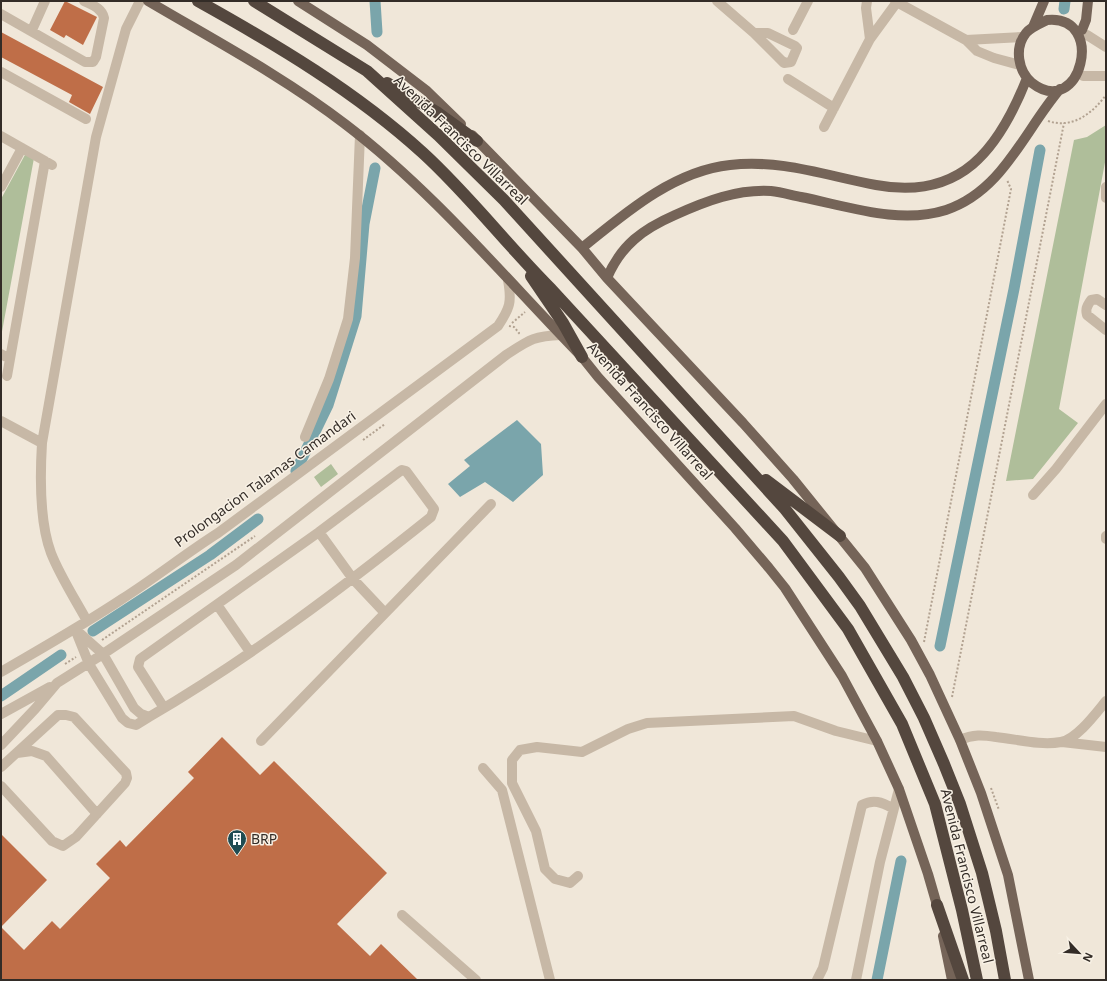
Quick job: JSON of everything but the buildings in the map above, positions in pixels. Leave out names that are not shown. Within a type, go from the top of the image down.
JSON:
[{"type":"highway","name":"Avenida Francisco Villarreal","points":[[198,1],[303,63],[345,91],[397,131],[445,176],[515,252],[552,289],[773,529],[848,629],[902,724],[935,804],[962,910],[977,980]]},
{"type":"highway","name":"Avenida Francisco Villarreal","points":[[254,1],[367,71],[438,134],[504,200],[733,454],[786,509],[860,606],[903,677],[924,718],[960,804],[982,873],[996,932],[1005,980]]},
{"type":"highway","points":[[367,71],[438,113],[477,140]]},
{"type":"highway","points":[[515,252],[563,323],[582,357]]},
{"type":"highway","points":[[733,454],[840,536]]},
{"type":"highway","points":[[937,905],[963,980]]},
{"type":"main road","name":"Avenida Francisco Villarreal","points":[[148,1],[302,92],[360,135],[415,184],[582,357],[598,377],[735,528],[784,588],[842,676],[877,741],[898,789],[928,874],[937,905],[952,980]]},
{"type":"main road","name":"Avenida Francisco Villarreal","points":[[298,1],[367,45],[427,91],[477,140],[582,248],[607,278],[748,429],[793,479],[869,574],[920,657],[960,740],[981,793],[1008,875],[1029,980]]},
{"type":"main road","points":[[1033,27],[1044,1]]},
{"type":"main road","points":[[1085,32],[1067,22],[1056,20],[1047,20],[1033,27],[1023,37],[1019,50],[1020,65],[1027,78],[1034,84],[1048,90],[1060,89],[1075,84],[1083,76],[1090,57],[1090,44],[1085,32],[1088,1]]},
{"type":"main road","points":[[582,248],[639,202],[669,185],[702,172],[729,165],[762,163],[784,165],[900,188],[926,186],[950,179],[967,169],[994,143],[1018,102],[1027,78]]},
{"type":"main road","points":[[607,278],[615,261],[625,247],[639,235],[660,221],[710,200],[731,194],[772,191],[882,213],[907,216],[924,216],[947,210],[963,202],[986,187],[1023,142],[1037,117],[1060,89]]},
{"type":"street","points":[[1,14],[32,30],[85,62],[93,62],[96,57],[104,18],[103,13],[84,1]]},
{"type":"street","points":[[87,621],[51,553],[44,520],[40,464],[42,443],[96,138],[126,29],[140,1]]},
{"type":"street","points":[[717,1],[754,33]]},
{"type":"street","points":[[794,30],[808,1]]},
{"type":"street","points":[[867,1],[866,8],[870,39]]},
{"type":"street","points":[[32,30],[43,2]]},
{"type":"street","points":[[824,127],[870,39],[896,2],[966,40],[977,51],[994,58],[1020,65]]},
{"type":"street","points":[[1085,32],[1106,47]]},
{"type":"street","points":[[966,40],[1023,37]]},
{"type":"street","points":[[1,72],[86,119]]},
{"type":"street","points":[[1083,76],[1106,76]]},
{"type":"street","points":[[788,79],[834,108]]},
{"type":"street","points":[[305,437],[329,379],[348,319],[356,250],[360,135]]},
{"type":"street","points":[[1,136],[49,163],[6,356],[7,376]]},
{"type":"street","points":[[1,187],[22,148]]},
{"type":"street","points":[[1106,187],[1106,198]]},
{"type":"street","name":"Prolongacion Talamas Camandari","points":[[1,672],[76,629],[152,580],[498,326],[508,310],[511,297],[508,280]]},
{"type":"street","points":[[1106,305],[1097,299],[1091,300],[1086,312],[1087,315],[1106,330]]},
{"type":"street","points":[[1,714],[88,664],[236,565],[506,355],[540,336],[561,335]]},
{"type":"street","points":[[1033,495],[1056,469],[1106,404]]},
{"type":"street","points":[[1,421],[42,443]]},
{"type":"street","points":[[76,629],[88,664],[122,718],[128,723],[136,726],[149,717],[164,708],[250,652],[353,580],[430,517],[434,509],[406,471],[402,470],[218,606],[140,659],[138,667],[164,708]]},
{"type":"street","points":[[261,741],[491,504]]},
{"type":"street","points":[[319,532],[353,580],[385,613]]},
{"type":"street","points":[[218,606],[250,652]]},
{"type":"street","points":[[76,629],[103,654],[134,708],[141,714],[149,717]]},
{"type":"street","points":[[1,745],[57,683]]},
{"type":"street","points":[[1062,742],[1084,727],[1106,701]]},
{"type":"street","points":[[1,767],[58,715],[66,715],[74,718],[126,773],[127,778],[125,783],[76,837],[63,846],[58,845],[1,786]]},
{"type":"street","points":[[578,876],[570,883],[555,880],[545,868],[536,831],[512,783],[512,760],[520,750],[536,747],[582,752],[628,729],[647,723],[794,716],[836,731],[877,741]]},
{"type":"street","points":[[960,740],[969,736],[980,735],[1038,742],[1062,742],[1106,747]]},
{"type":"street","points":[[17,753],[32,751],[46,756],[97,814]]},
{"type":"street","points":[[483,768],[502,790],[550,980]]},
{"type":"street","points":[[502,790],[512,783]]},
{"type":"street","points":[[856,980],[892,808],[898,789]]},
{"type":"street","points":[[817,980],[823,968],[862,805],[870,801],[882,802],[892,808]]},
{"type":"street","points":[[402,915],[476,980]]},
{"type":"path","points":[[1037,117],[1052,122],[1064,123],[1075,121],[1093,111],[1106,95]]},
{"type":"path","points":[[945,707],[952,696],[1064,123]]},
{"type":"path","points":[[920,657],[1011,189],[1008,180],[999,173]]},
{"type":"path","points":[[508,310],[521,310],[525,312]]},
{"type":"path","points":[[509,326],[514,327],[518,332],[517,337]]},
{"type":"path","points":[[93,646],[258,534]]},
{"type":"path","points":[[60,668],[84,652]]},
{"type":"green space","points":[[1106,125],[1106,157],[1059,409],[1078,423],[1033,479],[1006,481],[1074,140],[1087,137]]},
{"type":"green space","points":[[26,153],[34,158],[1,337],[1,199]]},
{"type":"green space","points":[[331,464],[338,474],[321,487],[314,477]]},
{"type":"water","points":[[517,420],[541,444],[543,475],[513,502],[485,482],[460,497],[448,484],[470,466],[464,460]]},
{"type":"waterway","points":[[375,1],[377,32]]},
{"type":"waterway","points":[[1064,9],[1065,1]]},
{"type":"waterway","points":[[940,646],[1014,289],[1040,150]]},
{"type":"waterway","points":[[296,471],[328,405],[356,316],[364,224],[375,168]]},
{"type":"waterway","points":[[93,631],[210,555],[258,519]]},
{"type":"waterway","points":[[1,696],[61,655]]},
{"type":"waterway","points":[[877,980],[901,861]]},
{"type":"place","name":"BRP","points":[[237,856]]}]
